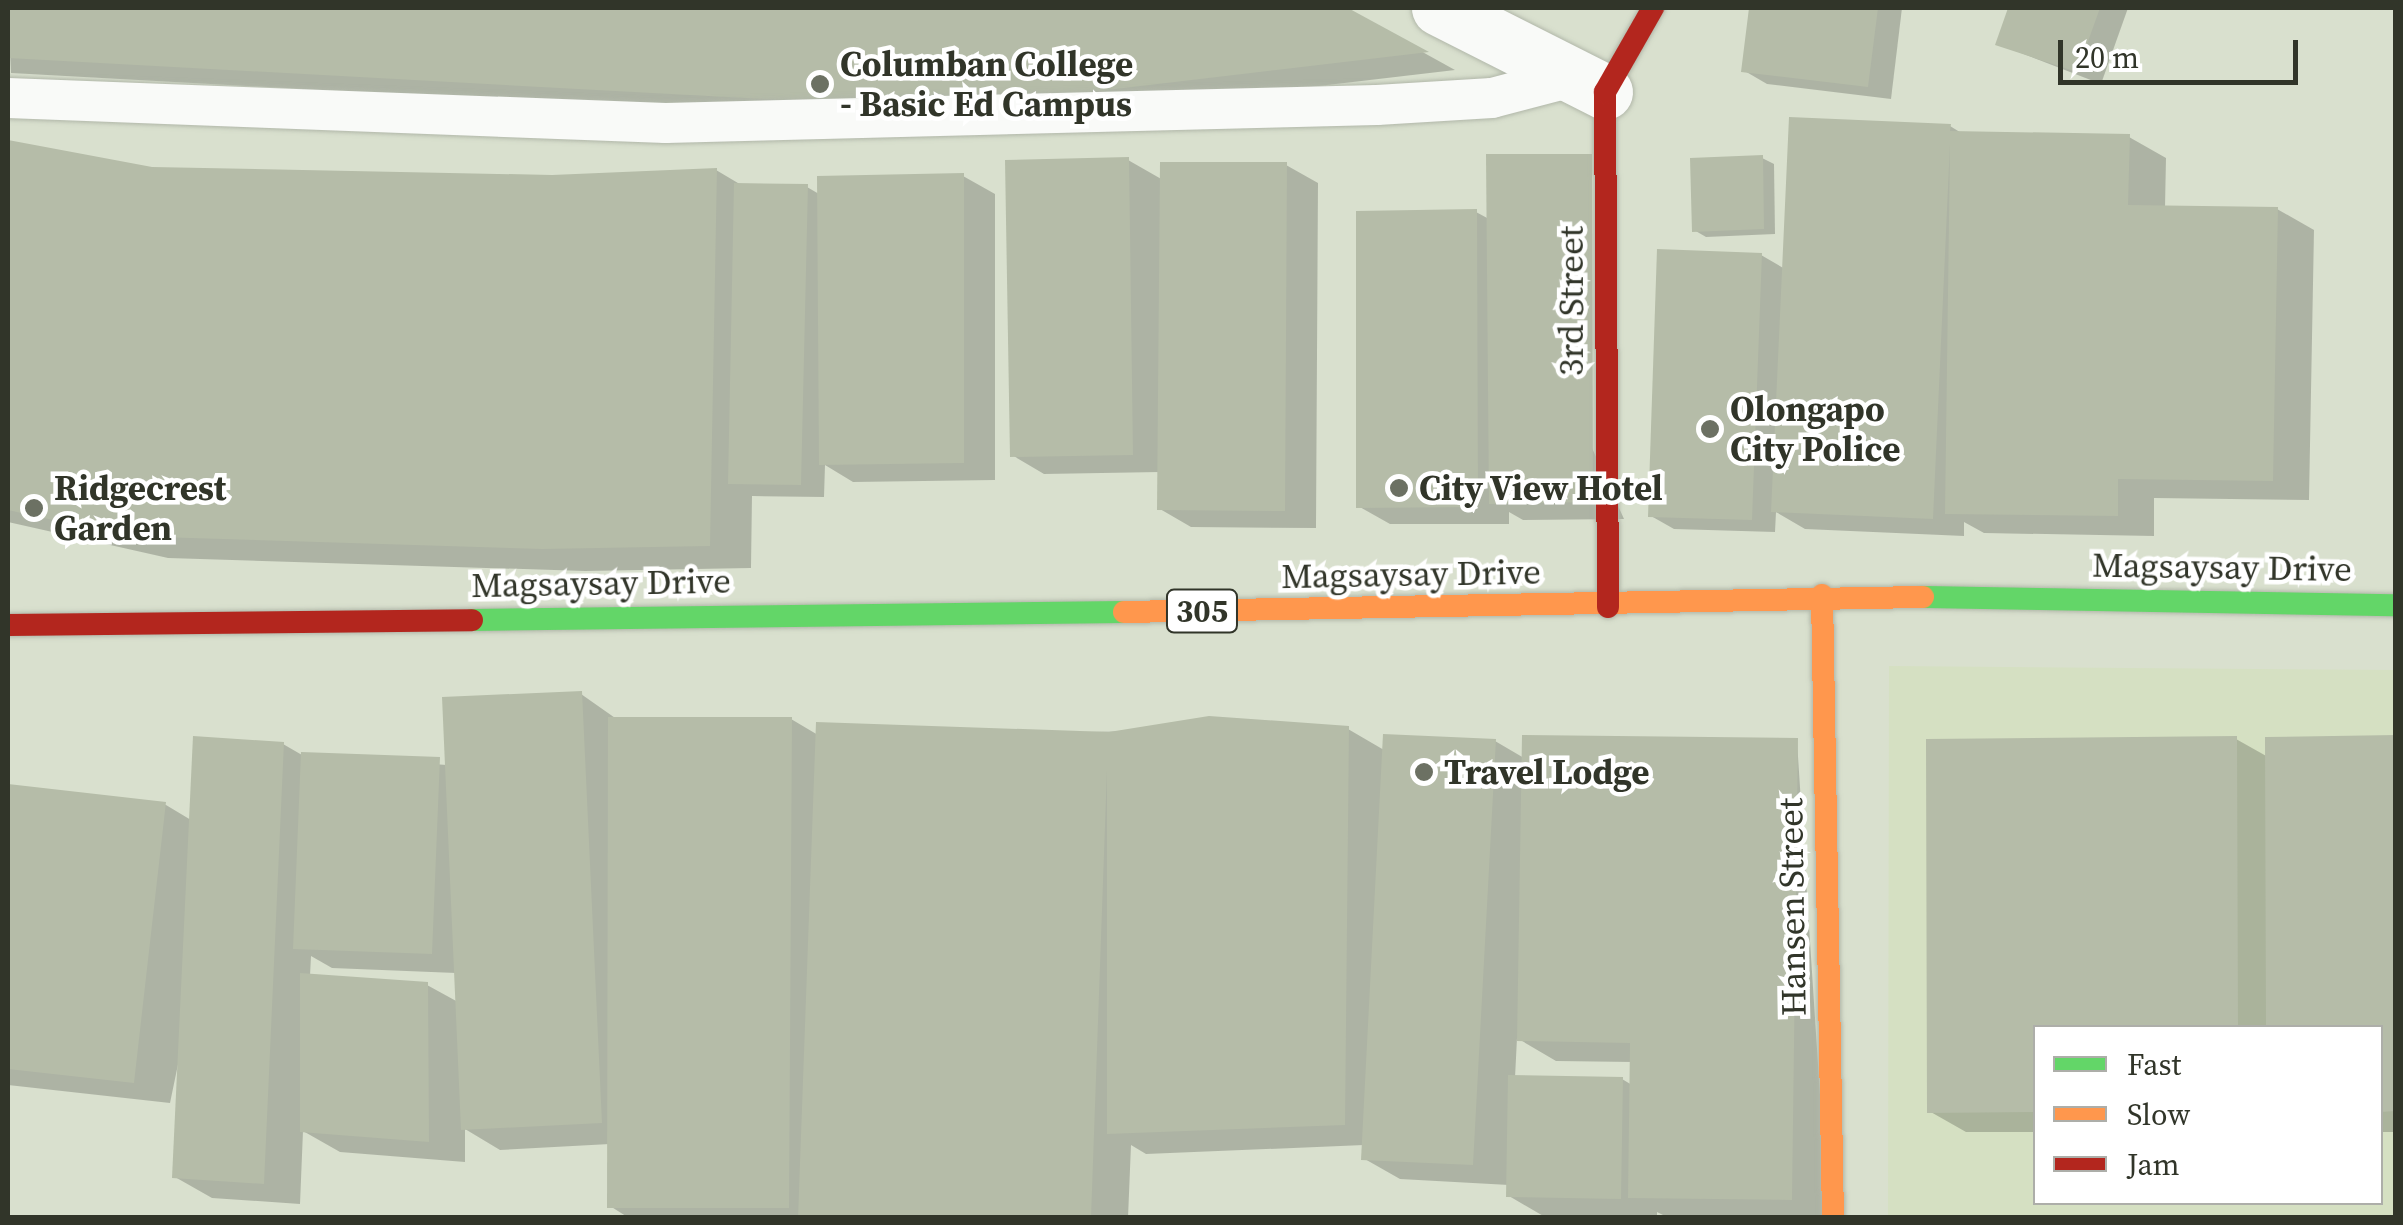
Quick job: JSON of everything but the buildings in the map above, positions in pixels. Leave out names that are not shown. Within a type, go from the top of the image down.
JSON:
[{"type":"main road","points":[[1586,85],[1653,8]]},
{"type":"main road","name":"3rd Street","points":[[1586,85],[1608,607]]},
{"type":"main road","name":"Magsaysay Drive","points":[[8,624],[1608,607],[1822,595],[2396,605]]},
{"type":"main road","name":"Hansen Street","points":[[1822,595],[1832,1218]]},
{"type":"street","points":[[1439,8],[1586,85]]},
{"type":"lane","points":[[8,98],[666,123],[1377,105],[1492,98],[1586,85]]},
{"type":"shaded area","points":[[1889,666],[2395,670],[2395,1217],[1888,1218]]},
{"type":"traffic: fast","points":[[1923,597],[2396,605]]},
{"type":"traffic: fast","points":[[472,620],[1124,612]]},
{"type":"traffic: slow","points":[[1822,595],[1833,1218]]},
{"type":"traffic: slow","points":[[1124,612],[1923,597]]},
{"type":"traffic: jam","points":[[1608,607],[1605,92],[1653,8]]},
{"type":"traffic: jam","points":[[8,625],[472,620]]},
{"type":"place","name":"Columban College - Basic Ed Campus","points":[[820,84]]},
{"type":"place","name":"Olongapo City Police","points":[[1710,429]]},
{"type":"place","name":"City View Hotel","points":[[1399,488]]},
{"type":"place","name":"Ridgecrest Garden","points":[[34,508]]},
{"type":"place","name":"Travel Lodge","points":[[1424,772]]}]
